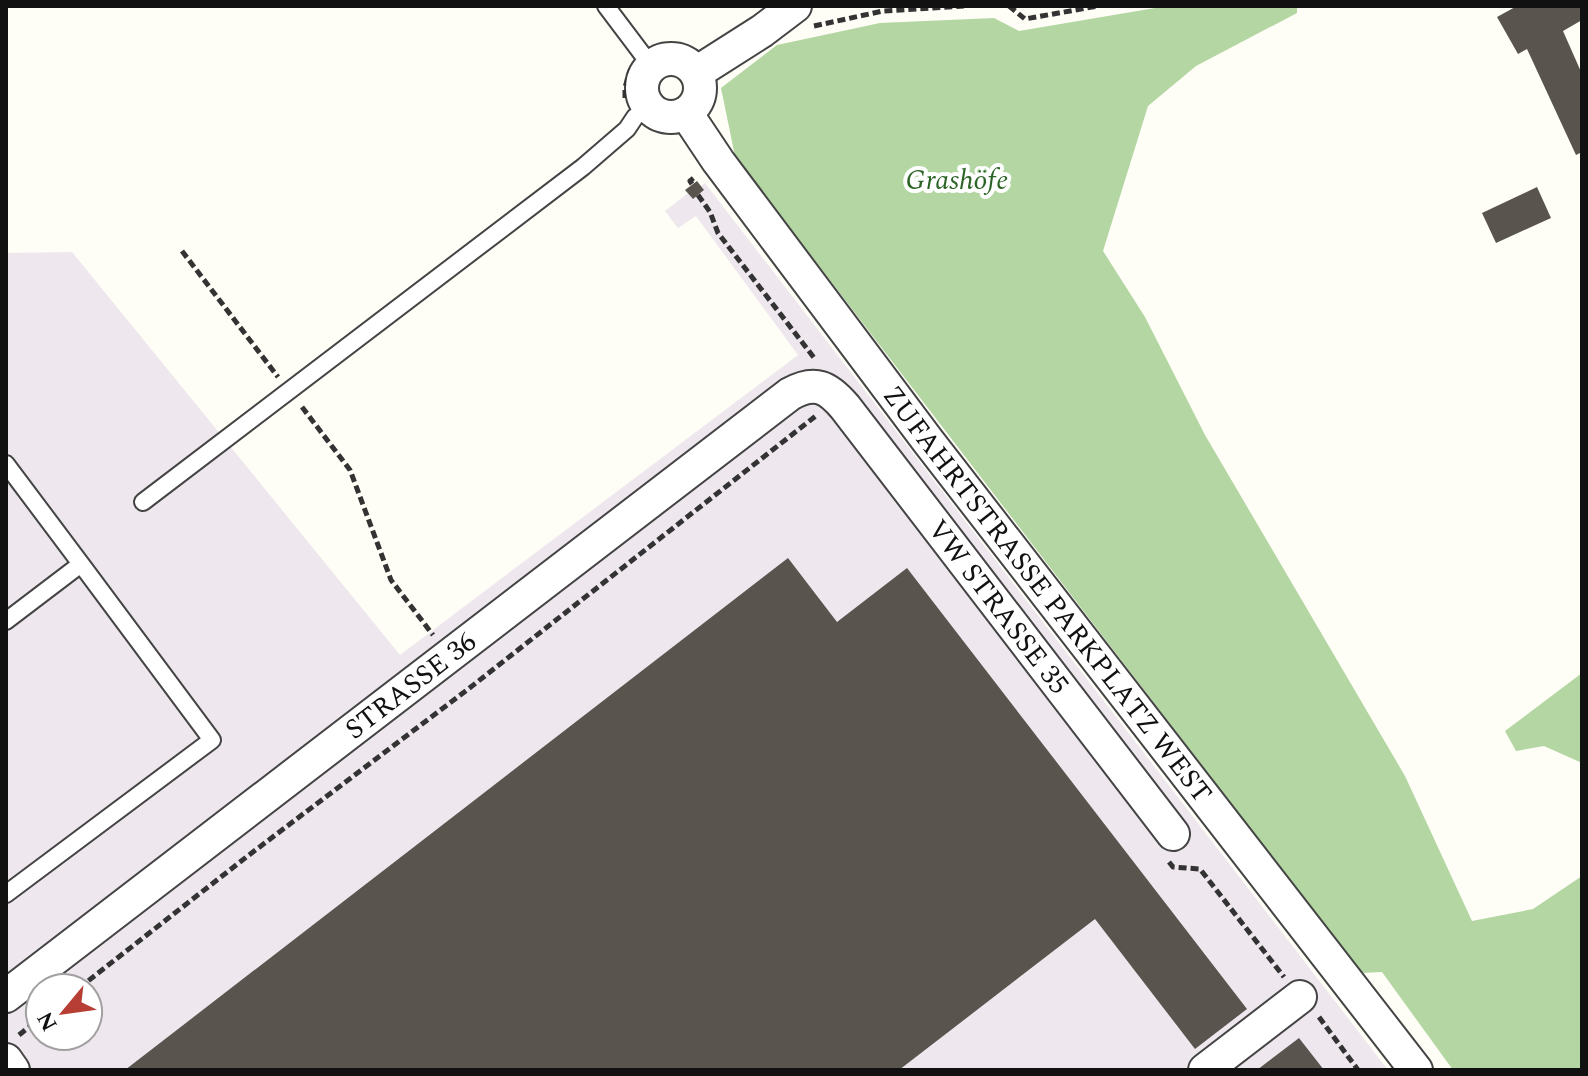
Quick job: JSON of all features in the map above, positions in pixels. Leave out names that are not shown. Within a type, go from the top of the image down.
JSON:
[{"type":"street","points":[[696,73],[762,31],[801,17]]},
{"type":"street","points":[[658,62],[683,62],[696,73],[698,100],[686,113],[662,116],[649,106],[642,90],[643,82],[658,62]]},
{"type":"street","name":"ZUFAHRTSTRASSE PARKPLATZ WEST","points":[[686,113],[718,161],[928,441],[1416,1070]]},
{"type":"street","name":"STRASSE 36","points":[[6,996],[790,394],[799,389],[820,400]]},
{"type":"street","name":"VW STRASSE 35","points":[[820,400],[827,389],[845,407],[1173,834]]},
{"type":"street","points":[[1205,1070],[1300,997]]},
{"type":"street","points":[[12,1048],[13,1070]]},
{"type":"lane","points":[[606,6],[652,67]]},
{"type":"lane","points":[[143,502],[583,167],[649,106]]},
{"type":"lane","points":[[6,464],[212,740],[6,894]]},
{"type":"lane","points":[[6,621],[81,564]]},
{"type":"path","points":[[801,17],[882,9],[964,6]]},
{"type":"path","points":[[1009,6],[1025,19],[1094,6]]},
{"type":"path","points":[[698,195],[710,212],[718,233]]},
{"type":"path","points":[[182,251],[350,470],[391,580],[449,657],[467,690]]},
{"type":"path","points":[[100,972],[467,690],[820,400]]},
{"type":"path","points":[[1300,997],[1313,1008],[1358,1070]]},
{"type":"shaded area","points":[[705,183],[1388,1070],[6,1070],[6,253],[72,252],[400,655],[798,355],[696,216],[678,228],[665,211],[688,193],[693,199],[704,190],[701,186]]},
{"type":"green space","name":"Grashöfe","points":[[1167,6],[1297,6],[1297,13],[1196,66],[1148,106],[1103,251],[1145,317],[1205,435],[1405,776],[1472,921],[1533,909],[1582,876],[1582,1070],[1453,1070],[1382,972],[1361,973],[736,161],[721,88],[777,45],[880,23],[994,18],[1019,31]]},
{"type":"green space","points":[[1582,673],[1582,763],[1544,746],[1516,751],[1505,731]]},
{"type":"building","points":[[1517,6],[1582,6],[1582,20],[1563,31],[1582,74],[1582,152],[1576,155],[1527,49],[1518,54],[1497,17]]},
{"type":"building","points":[[697,181],[704,190],[693,199],[685,190]]},
{"type":"building","points":[[1537,187],[1551,218],[1496,243],[1482,213]]},
{"type":"building","points":[[788,558],[837,622],[907,568],[1247,1009],[1195,1049],[1095,919],[899,1070],[125,1070]]},
{"type":"building","points":[[1299,1038],[1324,1070],[1257,1070]]}]
